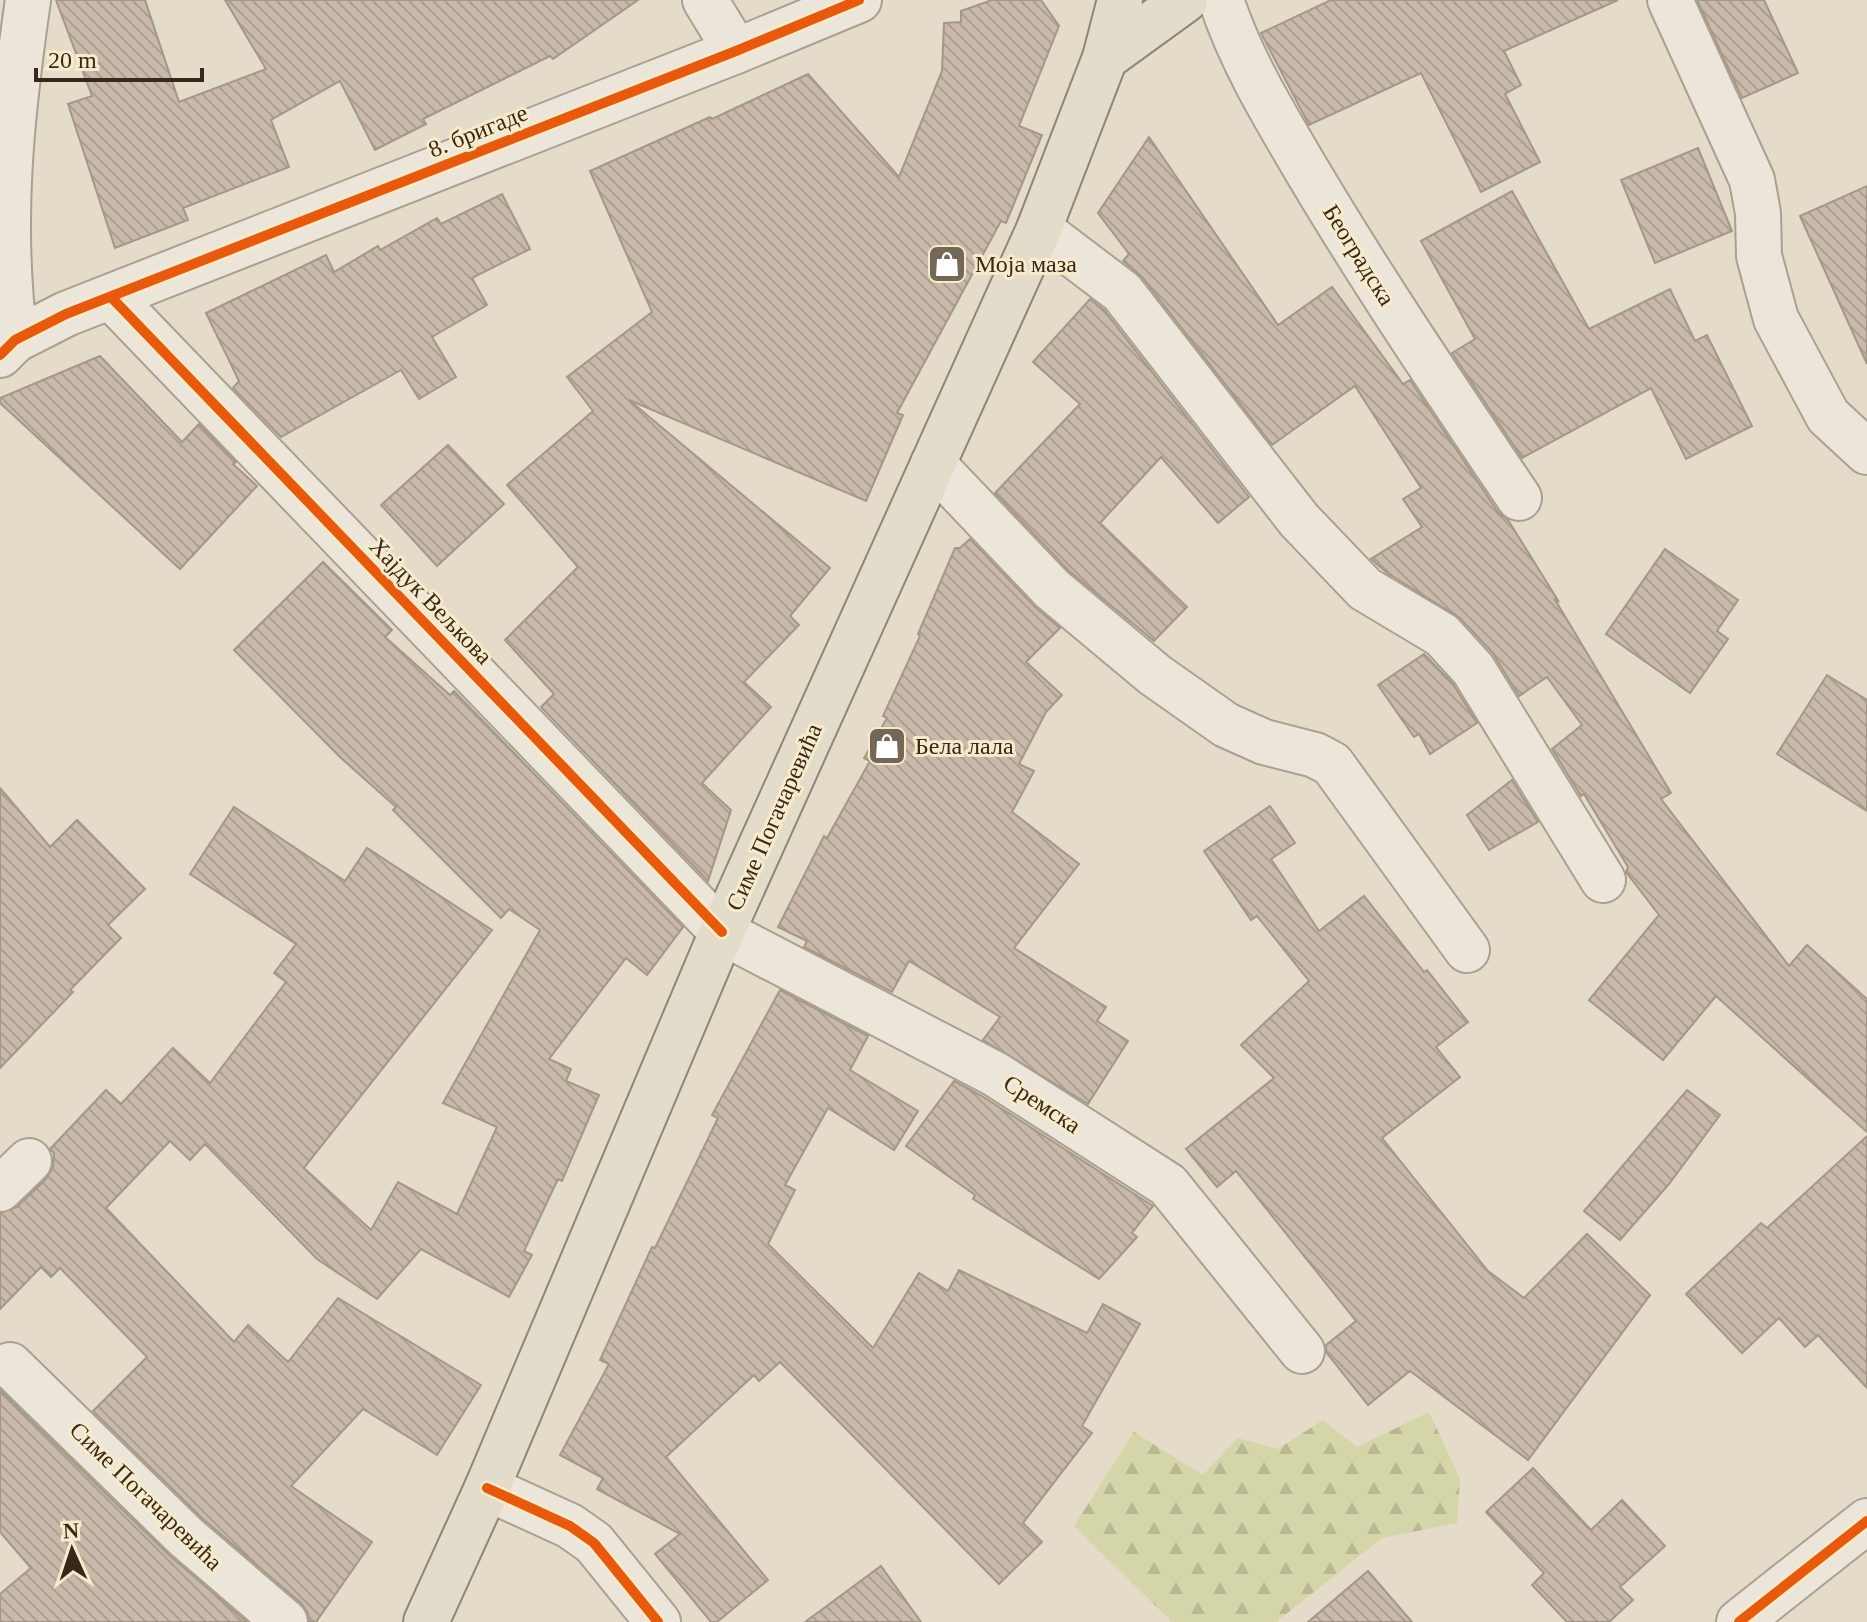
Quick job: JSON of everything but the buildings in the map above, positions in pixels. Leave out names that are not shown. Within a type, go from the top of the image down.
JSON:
[{"type":"main road","name":"Симе Погачаревића","points":[[426,1622],[487,1488],[722,932],[1039,229],[1105,58],[1120,0]]},
{"type":"main road","points":[[1105,58],[1185,0]]},
{"type":"street","points":[[7,348],[2,157],[28,0]]},
{"type":"street","points":[[705,0],[736,51]]},
{"type":"street","name":"8. бригаде","points":[[7,348],[66,314],[859,0]]},
{"type":"street","name":"Београдска","points":[[1221,0],[1234,41],[1366,271],[1519,498]]},
{"type":"street","points":[[1670,0],[1752,180],[1758,213],[1759,256],[1776,319],[1828,416],[1867,452]]},
{"type":"street","points":[[1039,229],[1122,292],[1299,520],[1365,589],[1442,635],[1473,669],[1603,880]]},
{"type":"street","name":"Хајдук Вељкова","points":[[111,297],[722,932]]},
{"type":"street","points":[[933,464],[1052,589],[1155,675],[1226,725],[1264,742],[1315,755],[1332,764],[1467,950]]},
{"type":"street","name":"Сремска","points":[[722,932],[995,1074],[1168,1185],[1302,1351]]},
{"type":"street","name":"Симе Погачаревића","points":[[10,1365],[186,1537],[285,1622]]},
{"type":"street","points":[[487,1488],[570,1526],[594,1543],[658,1622]]},
{"type":"street","points":[[1739,1622],[1867,1521]]},
{"type":"green space","points":[[1429,1412],[1460,1479],[1457,1523],[1382,1538],[1276,1622],[1172,1622],[1074,1526],[1134,1432],[1203,1475],[1238,1438],[1278,1449],[1323,1420],[1357,1447]]},
{"type":"cycle path","points":[[0,355],[15,340],[66,314],[859,0]]},
{"type":"cycle path","points":[[111,297],[722,932]]},
{"type":"cycle path","points":[[487,1488],[570,1526],[594,1543],[658,1622]]},
{"type":"cycle path","points":[[1739,1622],[1867,1521]]},
{"type":"place","name":"Моја маза","points":[[947,264]]},
{"type":"place","name":"Бела лала","points":[[887,746]]}]
